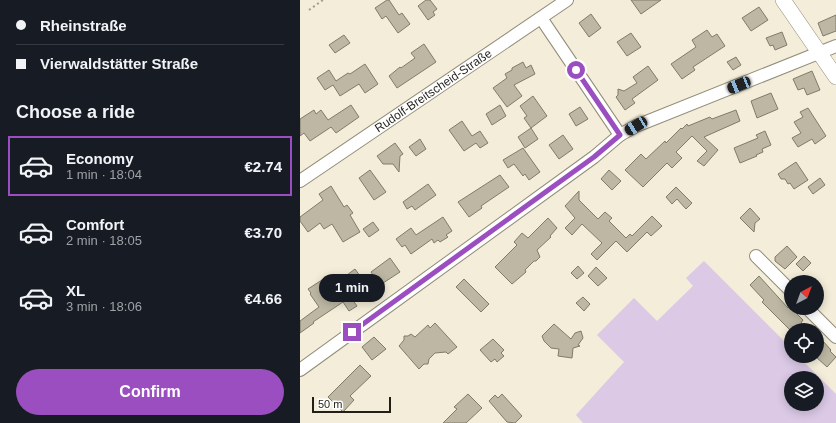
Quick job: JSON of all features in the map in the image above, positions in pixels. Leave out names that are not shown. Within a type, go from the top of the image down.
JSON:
[{"type":"street","name":"Rudolf-Breitscheid-Straße","points":[[300,181],[567,0]]},
{"type":"street","points":[[783,0],[836,77]]},
{"type":"street","points":[[541,18],[620,135]]},
{"type":"street","points":[[300,370],[594,157],[620,135],[636,126],[836,46]]},
{"type":"street","points":[[756,256],[784,285]]},
{"type":"street","points":[[814,315],[836,337]]},
{"type":"path","points":[[309,10],[323,0]]},
{"type":"shaded area","points":[[704,261],[784,341],[784,363],[805,363],[813,371],[784,371],[784,411],[824,411],[824,382],[836,394],[836,423],[583,423],[576,415],[624,362],[597,335],[634,298],[657,321],[693,286],[686,278]]},
{"type":"building","points":[[389,0],[399,15],[402,13],[410,24],[398,33],[386,16],[382,19],[375,8]]},
{"type":"building","points":[[426,0],[430,0],[437,9],[433,12],[435,15],[428,20],[418,6]]},
{"type":"building","points":[[631,0],[661,0],[641,14]]},
{"type":"building","points":[[759,7],[768,20],[751,31],[742,18]]},
{"type":"building","points":[[591,14],[601,28],[589,37],[579,23]]},
{"type":"building","points":[[836,15],[836,31],[823,36],[818,23]]},
{"type":"building","points":[[707,30],[712,37],[717,34],[725,46],[693,67],[695,70],[682,79],[671,64],[696,47],[692,40]]},
{"type":"building","points":[[782,32],[787,45],[775,50],[773,45],[770,46],[766,38]]},
{"type":"building","points":[[631,33],[641,47],[627,56],[617,42]]},
{"type":"building","points":[[344,35],[350,43],[335,53],[329,45]]},
{"type":"building","points":[[424,44],[436,62],[397,88],[389,76],[415,58],[411,53]]},
{"type":"building","points":[[736,57],[741,65],[733,70],[727,62]]},
{"type":"building","points":[[523,62],[526,68],[531,65],[535,74],[514,85],[522,96],[507,107],[493,88],[507,78],[505,74]]},
{"type":"building","points":[[365,64],[378,84],[365,93],[359,84],[340,96],[333,85],[325,90],[317,78],[329,70],[336,81]]},
{"type":"building","points":[[648,66],[658,80],[632,99],[635,103],[625,110],[616,97],[618,95],[618,89],[624,91],[637,83],[633,77]]},
{"type":"building","points":[[812,71],[820,90],[807,95],[804,88],[798,90],[793,79]]},
{"type":"building","points":[[771,93],[778,109],[757,118],[751,101]]},
{"type":"building","points":[[533,96],[547,116],[531,128],[524,118],[527,116],[520,106]]},
{"type":"building","points":[[351,105],[359,117],[336,133],[331,127],[310,141],[304,133],[300,136],[300,119],[314,110],[316,114],[321,110],[328,120]]},
{"type":"building","points":[[500,105],[506,116],[492,125],[486,114]]},
{"type":"building","points":[[580,107],[588,119],[576,126],[569,114]]},
{"type":"building","points":[[808,108],[826,136],[815,144],[812,139],[798,147],[792,138],[801,133],[794,122],[803,117],[800,112]]},
{"type":"building","points":[[736,110],[740,121],[704,137],[718,150],[704,166],[697,161],[707,151],[692,136],[676,152],[682,158],[672,168],[667,163],[643,187],[625,170],[641,154],[646,159],[665,141],[666,143],[687,124],[688,126],[710,117],[712,119]]},
{"type":"building","points":[[462,121],[472,136],[480,131],[488,143],[480,148],[476,143],[464,151],[449,130]]},
{"type":"building","points":[[531,128],[538,139],[525,148],[518,137]]},
{"type":"building","points":[[765,131],[771,145],[762,149],[763,152],[756,155],[757,156],[740,163],[734,148],[758,138],[756,135]]},
{"type":"building","points":[[563,135],[573,149],[559,159],[549,145]]},
{"type":"building","points":[[420,139],[426,149],[416,156],[409,147]]},
{"type":"building","points":[[395,143],[403,154],[400,156],[399,172],[393,164],[383,164],[377,156]]},
{"type":"building","points":[[523,148],[540,172],[529,180],[525,174],[523,176],[514,164],[508,168],[503,160]]},
{"type":"building","points":[[796,162],[808,180],[794,189],[790,183],[788,184],[785,179],[781,179],[778,174]]},
{"type":"building","points":[[370,170],[386,192],[374,200],[359,178]]},
{"type":"building","points":[[609,170],[621,181],[612,190],[601,179]]},
{"type":"building","points":[[500,175],[509,187],[481,206],[482,208],[469,217],[458,202]]},
{"type":"building","points":[[820,178],[825,185],[813,194],[808,187]]},
{"type":"building","points":[[428,184],[436,195],[415,210],[412,206],[407,209],[403,202]]},
{"type":"building","points":[[331,186],[344,207],[347,205],[353,213],[350,215],[360,232],[343,242],[332,224],[324,229],[320,223],[308,232],[300,221],[300,217],[323,200],[319,194]]},
{"type":"building","points":[[676,187],[692,203],[686,209],[677,199],[672,204],[666,197]]},
{"type":"building","points":[[579,191],[579,200],[598,219],[605,212],[612,218],[609,221],[626,238],[630,234],[632,236],[652,216],[662,226],[651,236],[647,232],[627,252],[616,241],[597,260],[591,254],[602,243],[582,224],[572,235],[565,228],[575,218],[565,206]]},
{"type":"building","points":[[750,208],[760,219],[755,223],[754,232],[740,218]]},
{"type":"building","points":[[443,217],[452,231],[446,235],[448,237],[440,242],[438,240],[434,243],[432,239],[411,254],[405,245],[402,247],[396,239],[411,228],[416,235]]},
{"type":"building","points":[[548,218],[557,228],[550,236],[551,237],[537,250],[540,257],[534,261],[525,270],[526,272],[512,284],[495,267],[517,245],[514,242],[522,233],[528,238]]},
{"type":"building","points":[[373,222],[379,230],[369,237],[363,229]]},
{"type":"building","points":[[787,246],[797,257],[785,269],[775,261],[775,257]]},
{"type":"building","points":[[804,256],[811,263],[803,271],[796,264]]},
{"type":"building","points":[[390,258],[400,272],[380,285],[371,272]]},
{"type":"building","points":[[578,266],[584,273],[577,279],[571,273]]},
{"type":"building","points":[[596,267],[607,278],[598,286],[588,276]]},
{"type":"building","points":[[355,269],[365,283],[349,295],[357,306],[349,311],[343,302],[313,322],[314,323],[300,333],[300,321],[319,307],[308,289],[325,278],[331,287]]},
{"type":"building","points":[[759,276],[784,304],[784,315],[798,315],[803,320],[801,323],[784,324],[762,302],[764,300],[750,285]]},
{"type":"building","points":[[464,279],[489,304],[481,312],[456,287]]},
{"type":"building","points":[[583,297],[590,304],[584,311],[576,303]]},
{"type":"building","points":[[435,323],[457,347],[448,354],[446,352],[435,353],[429,359],[428,364],[424,364],[419,369],[399,346],[404,340],[404,336],[411,334],[415,337],[428,325],[430,328]]},
{"type":"building","points":[[554,324],[571,339],[575,333],[581,331],[583,338],[578,345],[580,346],[573,348],[572,358],[558,356],[559,349],[551,348],[544,341],[542,336]]},
{"type":"building","points":[[374,337],[386,349],[372,360],[362,347]]},
{"type":"building","points":[[493,339],[504,350],[501,353],[504,356],[497,362],[495,359],[491,362],[480,350]]},
{"type":"building","points":[[824,342],[836,357],[827,367],[823,363],[824,363]]},
{"type":"building","points":[[360,365],[371,376],[350,396],[354,400],[343,412],[328,397]]},
{"type":"building","points":[[468,394],[482,408],[466,423],[443,423],[457,409],[454,407]]},
{"type":"building","points":[[502,394],[522,416],[515,423],[507,422],[489,401],[495,395],[498,398]]},
{"type":"route","points":[[352,332],[594,157],[620,135],[576,70]]}]
